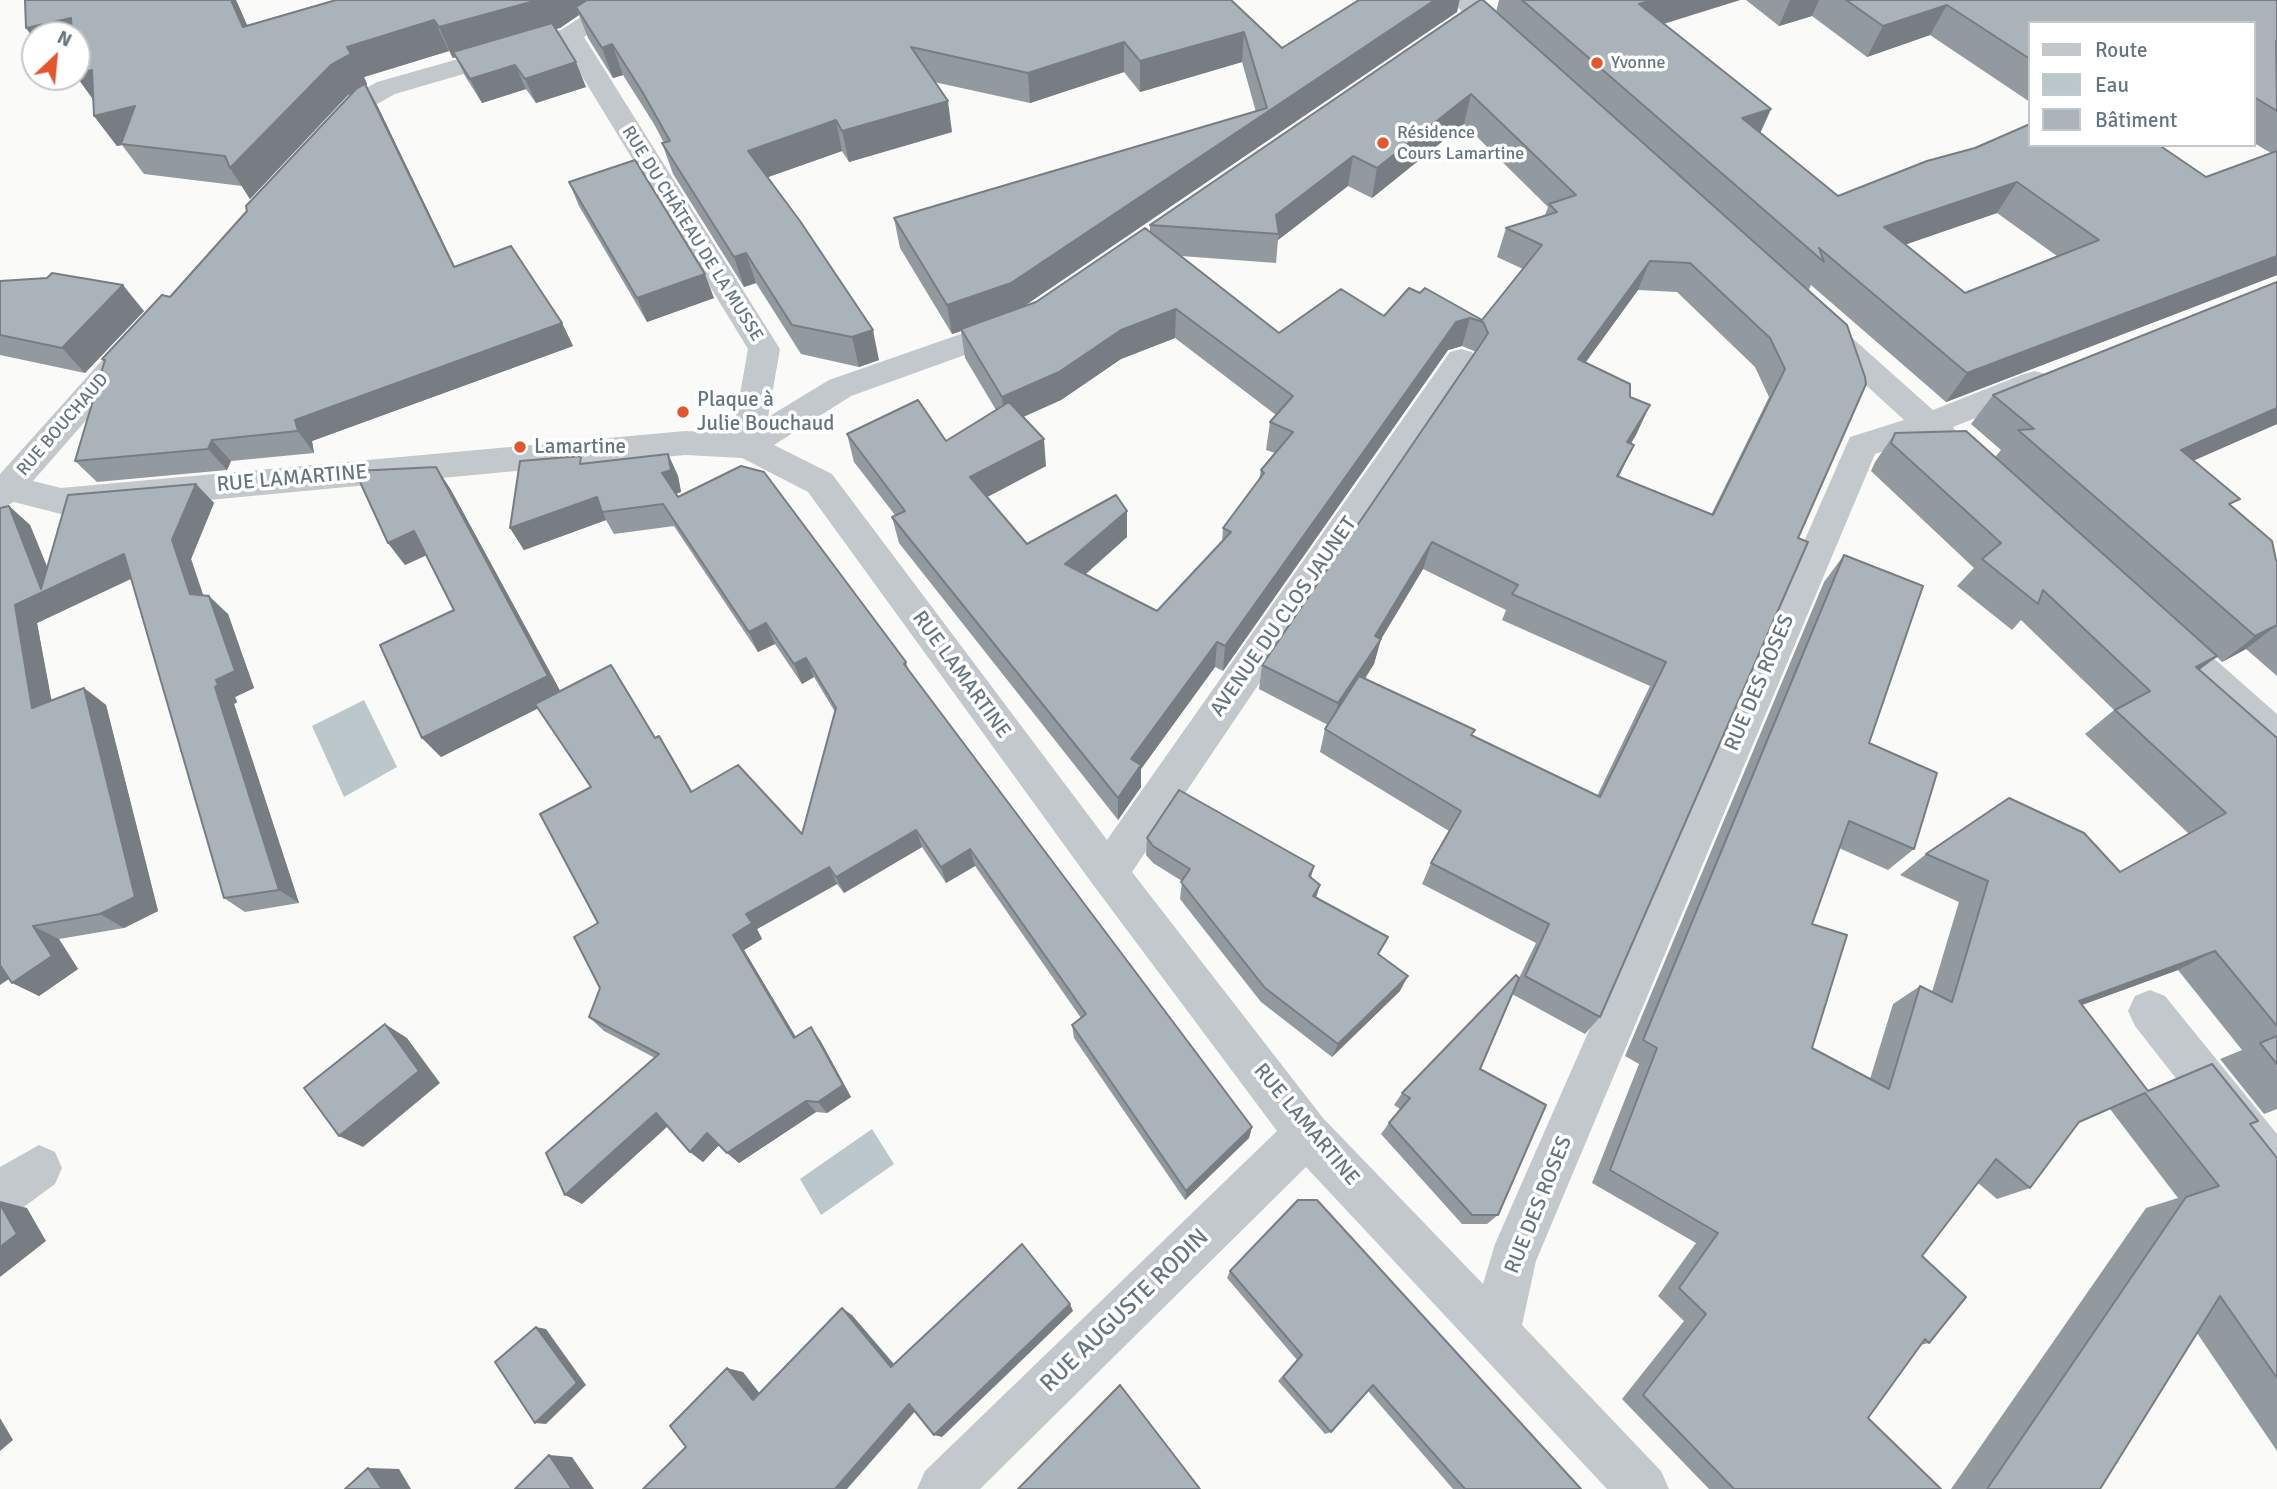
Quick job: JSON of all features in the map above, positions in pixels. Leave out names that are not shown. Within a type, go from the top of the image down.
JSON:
[{"type":"street","points":[[313,153],[359,103],[386,88],[570,35],[593,20],[658,0]]},
{"type":"street","points":[[1473,10],[1529,60]]},
{"type":"street","name":"RUE DU CHÂTEAU DE LA MUSSE","points":[[570,35],[764,348],[747,446]]},
{"type":"street","points":[[1796,303],[1969,461]]},
{"type":"street","points":[[747,446],[840,388],[1026,322],[1038,315]]},
{"type":"street","name":"RUE BOUCHAUD","points":[[3,488],[154,324]]},
{"type":"street","name":"AVENUE DU CLOS JAUNET","points":[[1108,873],[1461,360]]},
{"type":"street","name":"RUE DES ROSES","points":[[1496,1333],[1513,1261],[1862,446],[1928,424],[2072,368]]},
{"type":"street","name":"RUE LAMARTINE","points":[[3,488],[61,501],[685,443],[747,446],[820,483],[1108,873],[1307,1134],[1643,1489]]},
{"type":"street","points":[[2144,618],[2277,738]]},
{"type":"street","points":[[2150,1011],[2277,1171]]},
{"type":"street","name":"RUE AUGUSTE RODIN","points":[[943,1489],[1307,1134]]},
{"type":"street","points":[[0,1195],[39,1168]]},
{"type":"water","points":[[364,700],[397,767],[344,797],[312,726]]},
{"type":"water","points":[[872,1129],[894,1164],[821,1215],[800,1179]]},
{"type":"building","points":[[25,0],[231,0],[243,27],[336,0],[538,0],[439,27],[434,20],[347,47],[351,54],[331,65],[230,168],[225,156],[121,144],[135,106],[94,116],[91,21],[71,21],[71,18],[58,21],[26,21]]},
{"type":"building","points":[[587,0],[1231,0],[1282,48],[1359,0],[1435,0],[1011,283],[947,305],[894,218],[1267,108],[1244,32],[1140,61],[1124,42],[1028,73],[911,47],[948,101],[842,131],[836,120],[748,151],[800,221],[873,330],[852,337],[792,325],[746,253],[734,257],[662,143],[670,141],[643,93],[612,44],[602,48],[576,7]]},
{"type":"building","points":[[1483,0],[1847,325],[1866,384],[1798,538],[1808,542],[1600,1017],[1525,976],[1549,924],[1431,863],[1461,811],[1325,729],[1359,676],[1475,730],[1471,735],[1600,797],[1666,662],[1512,594],[1518,585],[1432,542],[1375,636],[1381,639],[1338,703],[1262,665],[1483,341],[1488,333],[1483,322],[1470,318],[1456,322],[1225,646],[1217,642],[1131,759],[1141,765],[1118,798],[892,517],[905,511],[847,434],[918,400],[946,441],[1009,402],[1044,439],[970,477],[1027,544],[1116,495],[1127,511],[1065,564],[1157,611],[1231,532],[1223,528],[1264,473],[1261,470],[1293,432],[1270,422],[1293,396],[1176,309],[1121,330],[1059,372],[1002,397],[961,329],[1036,302],[1145,228],[1279,333],[1341,289],[1384,316],[1409,288],[1420,293],[1425,288],[1482,320],[1542,245],[1506,228],[1557,212],[1549,204],[1576,195],[1471,94],[1377,168],[1353,156],[1276,215],[1279,234],[1150,225]],"holes":[[[1650,261],[1690,263],[1770,338],[1785,369],[1713,515],[1617,476],[1634,445],[1627,442],[1650,405],[1630,397],[1630,384],[1578,359]]]},
{"type":"building","points":[[1522,0],[1652,0],[1639,4],[1771,109],[1742,118],[1838,196],[1927,161],[1975,148],[2028,125],[2028,147],[2162,147],[2206,177],[2277,151],[2277,256],[1967,373],[1819,248],[1824,262]],"holes":[[[2017,182],[2099,240],[1965,293],[1884,227]]]},
{"type":"building","points":[[1846,0],[2277,0],[2277,111],[2256,98],[2256,21],[2028,21],[2028,58],[1947,5],[1883,26]]},
{"type":"building","points":[[552,23],[576,62],[525,79],[515,65],[470,79],[453,52]]},
{"type":"building","points":[[365,84],[454,267],[511,246],[562,323],[295,420],[298,431],[212,440],[208,449],[75,461],[105,360],[102,359],[162,295],[170,297],[247,211],[246,206],[357,88]]},
{"type":"building","points":[[635,160],[705,274],[637,298],[569,182]]},
{"type":"building","points":[[52,273],[123,285],[62,348],[0,335],[0,281],[47,278]]},
{"type":"building","points":[[2277,282],[2277,408],[2181,450],[2240,499],[2229,504],[2272,541],[2277,561],[2277,625],[2255,636],[2018,430],[2034,429],[1993,395]]},
{"type":"building","points":[[1966,431],[2217,656],[2196,667],[2277,738],[2277,1026],[2215,951],[2079,1001],[2148,1091],[2212,1064],[2258,1121],[2250,1124],[2277,1158],[2277,1378],[2220,1296],[2100,1489],[1987,1489],[2186,1197],[2219,1186],[2145,1093],[2079,1122],[2030,1188],[1996,1159],[1922,1256],[1966,1297],[1929,1343],[1925,1339],[1868,1418],[1941,1489],[1734,1489],[1643,1395],[1706,1314],[1679,1288],[1718,1233],[1610,1170],[1657,1048],[1643,1040],[1844,555],[1923,586],[1869,743],[1937,773],[1914,849],[1849,821],[1812,924],[1847,935],[1812,1048],[1889,1089],[1920,986],[1952,1002],[1988,881],[1926,854],[2009,798],[2084,833],[2120,872],[2226,813],[2115,710],[2150,691],[2043,590],[2038,604],[1982,559],[2001,543],[1891,443],[1895,433]]},
{"type":"building","points":[[668,454],[671,470],[662,473],[678,497],[741,466],[764,472],[906,662],[904,664],[1252,1127],[1186,1191],[1072,1025],[1086,1014],[970,849],[941,867],[916,830],[836,877],[829,867],[746,914],[752,923],[733,935],[794,1038],[811,1027],[843,1085],[818,1102],[806,1101],[727,1153],[707,1133],[690,1152],[656,1113],[565,1195],[546,1153],[659,1054],[589,1017],[600,988],[574,937],[598,923],[540,814],[591,787],[535,704],[611,665],[655,738],[659,736],[691,792],[738,765],[802,834],[836,708],[806,658],[794,664],[766,623],[749,632],[663,504],[602,512],[597,497],[510,528],[520,461],[581,456],[580,464]]},
{"type":"building","points":[[436,467],[548,676],[422,738],[380,645],[454,610],[414,531],[388,543],[355,471]]},
{"type":"building","points":[[196,484],[172,540],[190,594],[209,596],[235,671],[216,680],[218,685],[215,687],[279,890],[224,898],[124,554],[15,605],[32,708],[84,688],[135,897],[100,914],[33,926],[52,956],[12,983],[0,965],[0,508],[9,506],[41,589],[68,495]]},
{"type":"building","points":[[1179,790],[1314,866],[1309,876],[1320,885],[1313,896],[1388,937],[1378,954],[1408,976],[1338,1044],[1265,988],[1181,882],[1190,869],[1153,846],[1147,838]]},
{"type":"building","points":[[1516,975],[1519,978],[1480,1069],[1546,1105],[1498,1215],[1472,1215],[1389,1123],[1410,1098],[1402,1093]]},
{"type":"building","points":[[385,1024],[419,1071],[339,1136],[304,1088]]},
{"type":"building","points":[[2277,1036],[2277,1064],[2260,1043]]},
{"type":"building","points":[[1298,1200],[1317,1200],[1581,1489],[1465,1489],[1373,1385],[1331,1432],[1283,1377],[1302,1355],[1230,1271]]},
{"type":"building","points":[[0,1204],[17,1234],[0,1247]]},
{"type":"building","points":[[1022,1244],[1070,1304],[934,1435],[909,1404],[835,1489],[643,1489],[686,1447],[670,1426],[727,1368],[753,1400],[842,1308],[891,1367]]},
{"type":"building","points":[[536,1327],[577,1383],[535,1423],[495,1362]]},
{"type":"building","points":[[1120,1385],[1200,1489],[1018,1489]]},
{"type":"building","points":[[549,1455],[572,1489],[515,1489]]},
{"type":"building","points":[[368,1468],[382,1489],[345,1489]]},
{"type":"place","name":"Yvonne","points":[[1597,63]]},
{"type":"place","name":"Résidence Cours Lamartine","points":[[1383,143]]},
{"type":"place","name":"Plaque à Julie Bouchaud","points":[[683,412]]},
{"type":"place","name":"Lamartine","points":[[520,447]]}]
